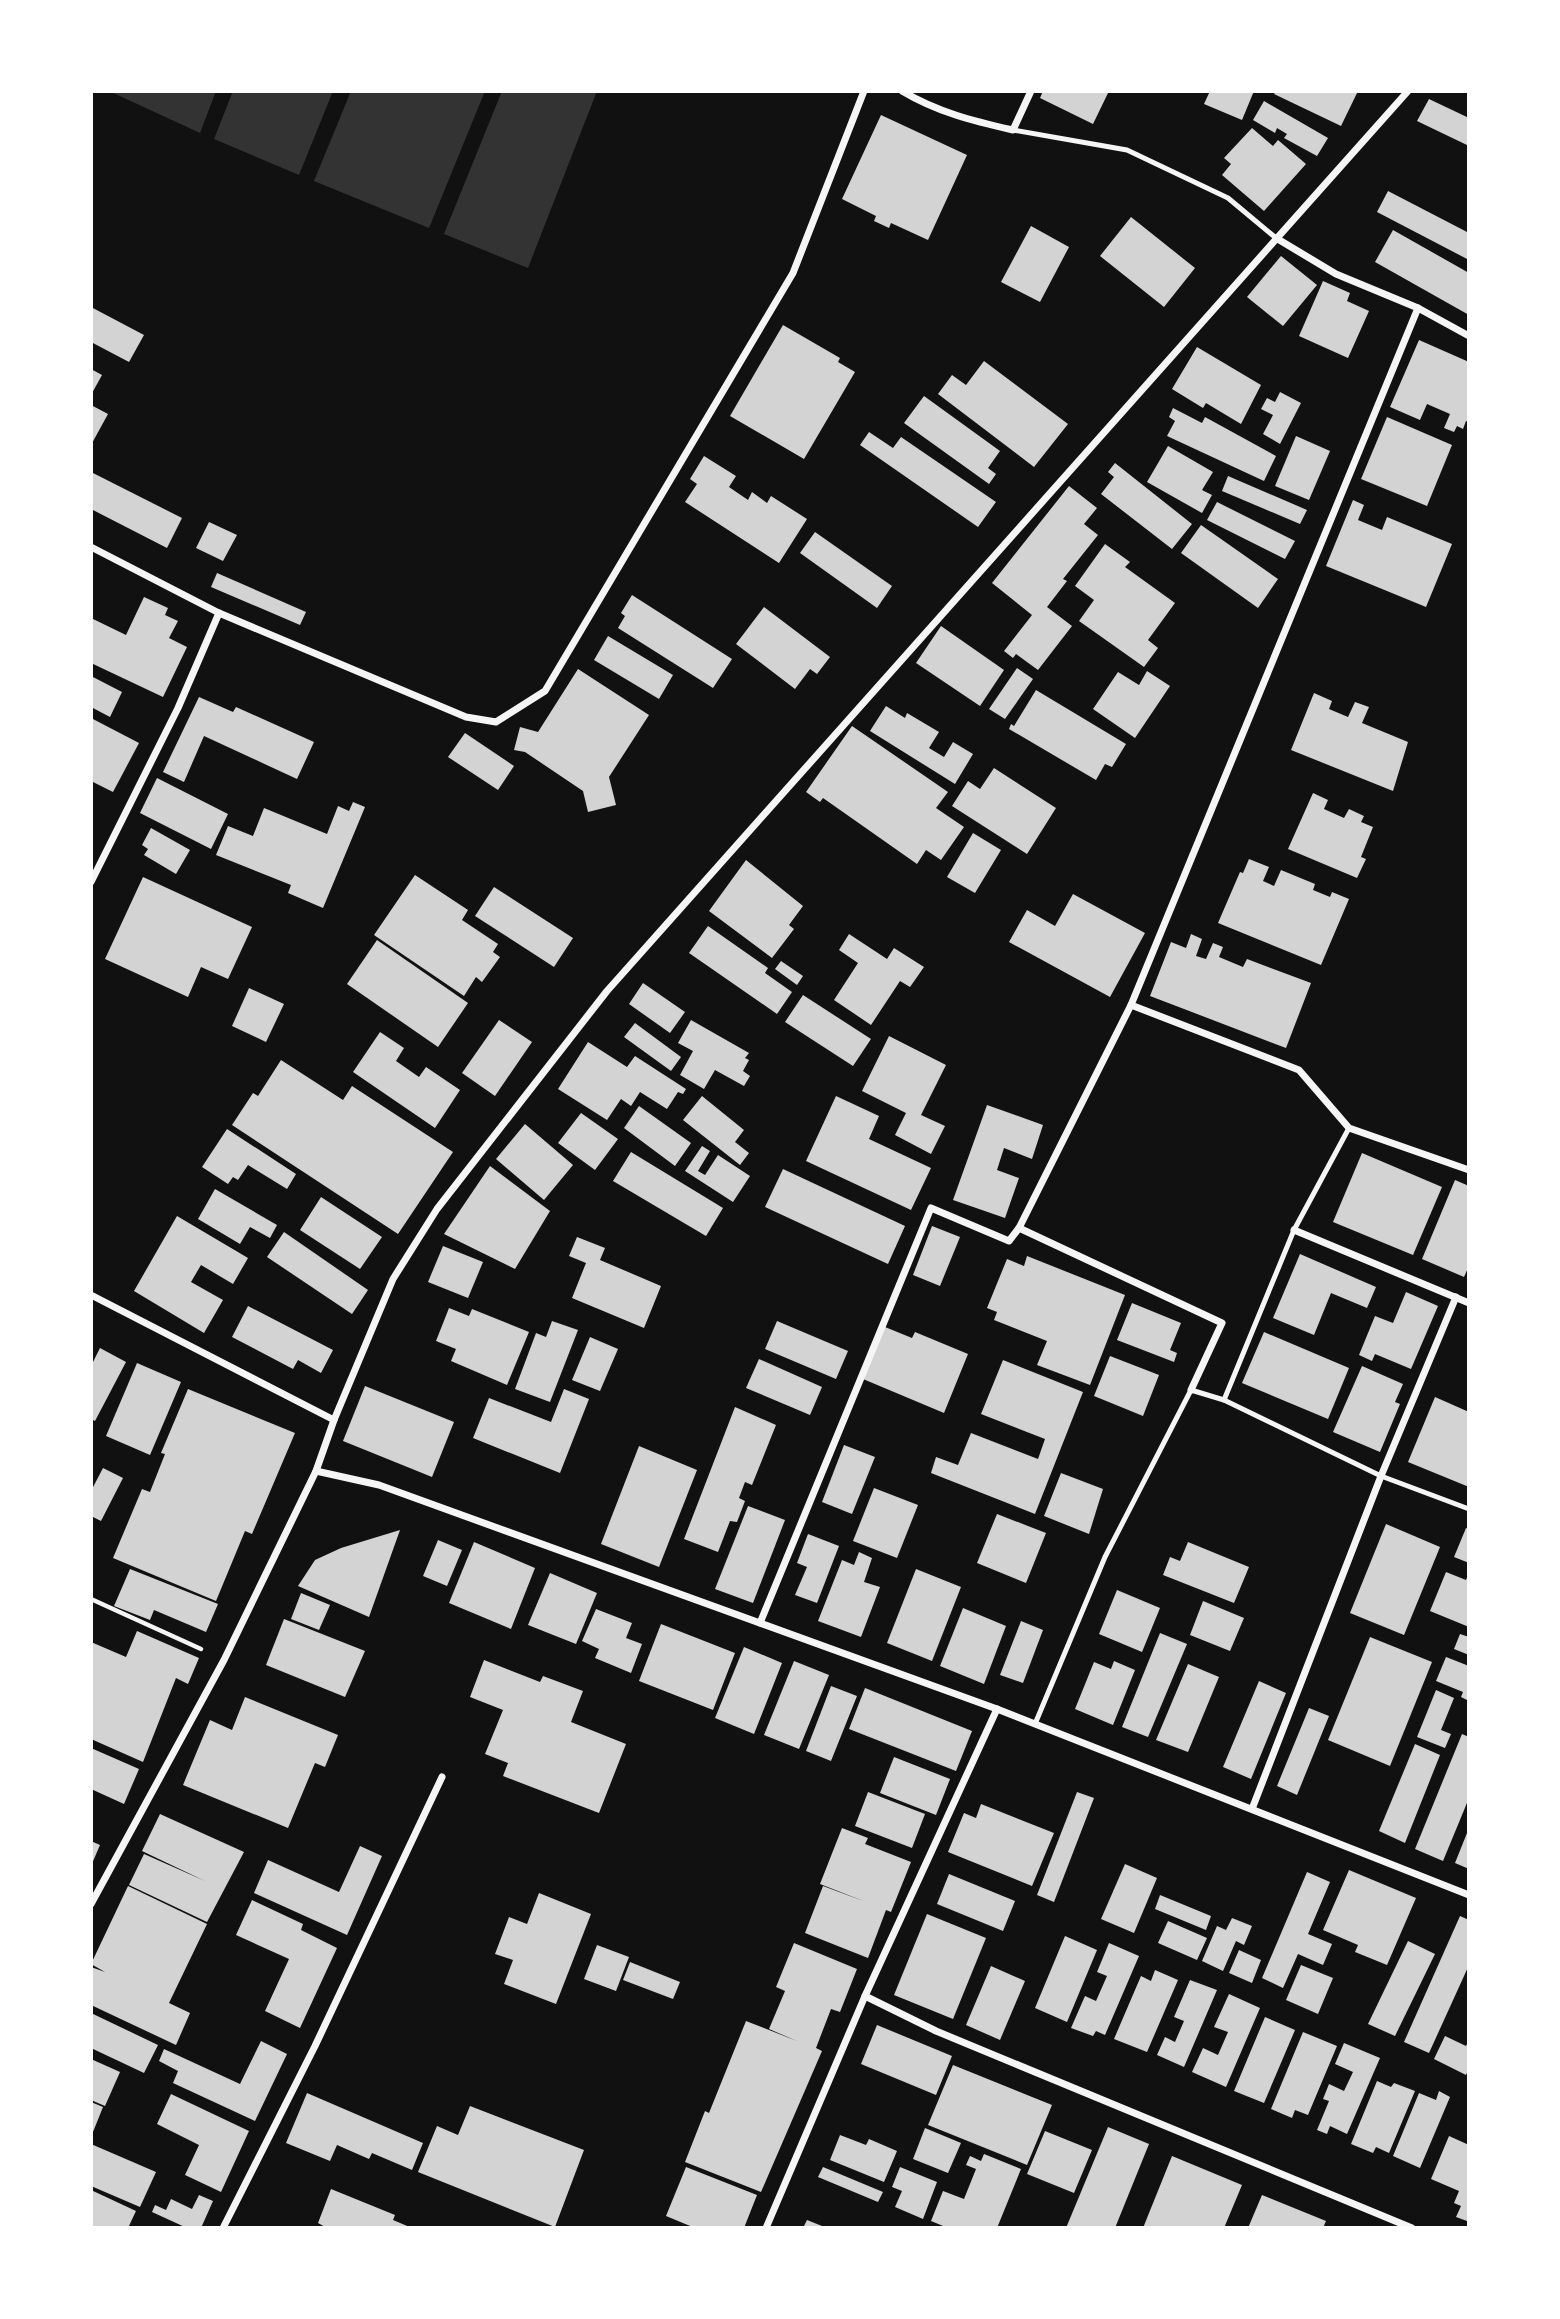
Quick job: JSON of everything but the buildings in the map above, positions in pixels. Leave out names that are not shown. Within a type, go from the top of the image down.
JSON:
[{"type":"street","points":[[91,547],[219,613],[466,717],[496,722],[545,691],[793,273],[864,91]]},
{"type":"street","points":[[902,91],[928,107],[1013,130],[1031,91]]},
{"type":"street","points":[[91,1904],[224,1660],[316,1471],[334,1420],[393,1279],[438,1209],[607,991],[1408,91]]},
{"type":"street","points":[[1276,238],[1336,274],[1418,308],[1469,336]]},
{"type":"street","points":[[760,1623],[931,1208],[1009,1241],[1019,1228],[1131,1004],[1418,308]]},
{"type":"street","points":[[91,883],[178,708],[219,613]]},
{"type":"street","points":[[1131,1004],[1299,1070],[1349,1128],[1469,1170]]},
{"type":"street","points":[[1019,1228],[1223,1323],[1191,1390]]},
{"type":"street","points":[[1294,1230],[1469,1303]]},
{"type":"street","points":[[91,1296],[334,1420]]},
{"type":"street","points":[[1252,1810],[1381,1476],[1456,1297]]},
{"type":"street","points":[[316,1471],[379,1485],[997,1709],[1469,1895]]},
{"type":"street","points":[[766,2228],[865,1996],[997,1709]]},
{"type":"street","points":[[223,2228],[315,2046],[442,1777]]},
{"type":"street","points":[[865,1996],[936,2031],[1412,2228]]},
{"type":"lane","points":[[1013,130],[1127,150],[1228,198],[1276,238]]},
{"type":"lane","points":[[1224,1400],[1294,1230],[1349,1128]]},
{"type":"lane","points":[[1035,1724],[1105,1557],[1191,1390],[1224,1400],[1381,1476],[1469,1509]]},
{"type":"path","points":[[91,1599],[224,1660]]},
{"type":"shaded area","points":[[109,91],[216,91],[200,133]]},
{"type":"shaded area","points":[[233,91],[333,91],[299,175],[214,139]]},
{"type":"shaded area","points":[[351,91],[485,91],[429,228],[314,181]]},
{"type":"shaded area","points":[[502,91],[597,91],[528,268],[444,234]]}]
